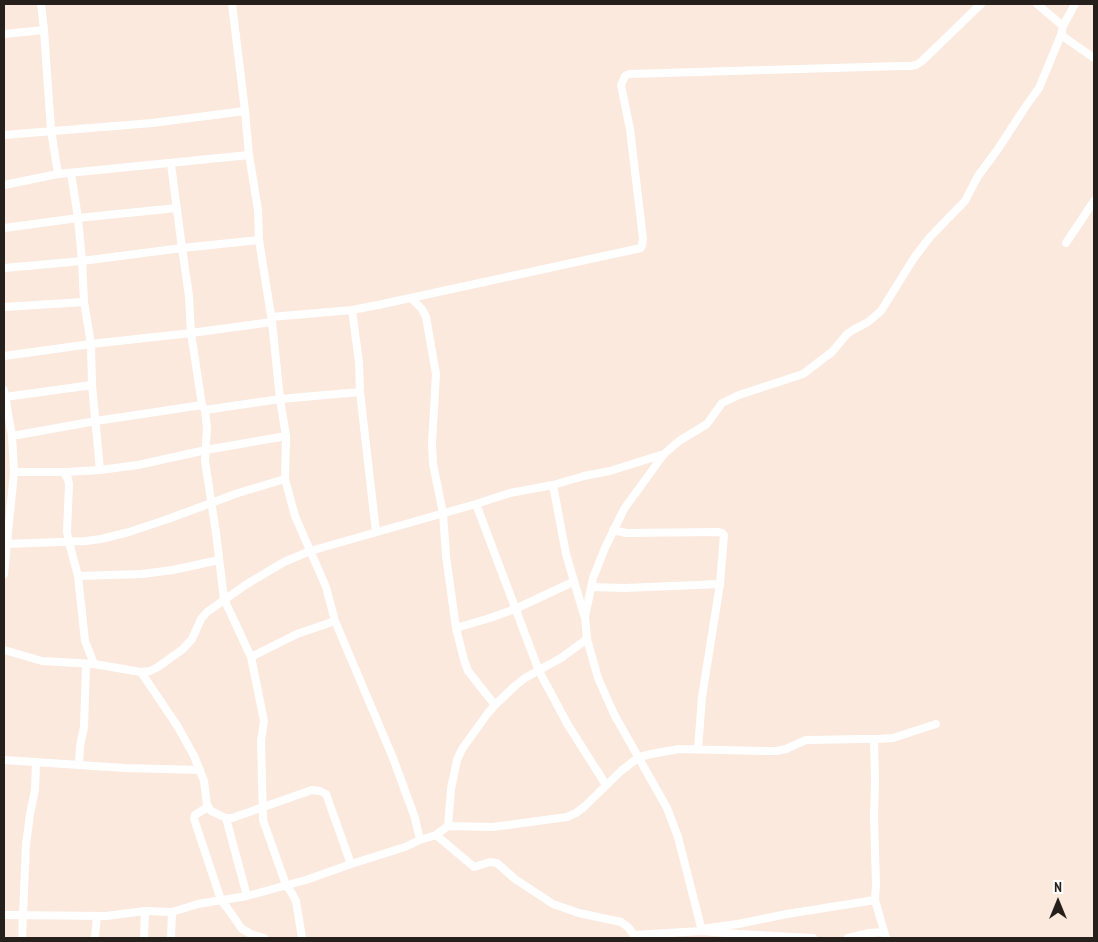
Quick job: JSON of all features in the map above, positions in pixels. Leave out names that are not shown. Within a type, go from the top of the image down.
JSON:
[{"type":"street","points":[[41,4],[51,130],[58,174]]},
{"type":"street","points":[[232,4],[246,111],[249,155],[258,210],[259,240],[286,436],[285,479],[295,516],[326,587],[335,621],[393,758],[415,818],[420,840]]},
{"type":"street","points":[[4,356],[191,333],[271,319],[352,310],[640,248],[643,239],[630,129],[621,85],[622,80],[628,74],[916,65],[981,4]]},
{"type":"street","points":[[1037,4],[1063,26]]},
{"type":"street","points":[[585,616],[593,578],[624,509],[664,454],[679,441],[707,424],[722,403],[803,374],[832,352],[847,334],[868,322],[881,311],[914,258],[930,237],[965,201],[978,176],[1039,88],[1063,26],[1075,4]]},
{"type":"street","points":[[4,34],[44,30]]},
{"type":"street","points":[[1061,35],[1094,58]]},
{"type":"street","points":[[4,135],[152,123],[246,111]]},
{"type":"street","points":[[4,185],[58,174],[249,155]]},
{"type":"street","points":[[171,164],[190,296],[191,333],[204,407],[205,462],[224,599],[251,657],[264,721],[261,741],[263,820],[286,885],[296,901],[302,938]]},
{"type":"street","points":[[71,173],[78,218],[84,302],[91,344],[92,385],[100,470]]},
{"type":"street","points":[[1066,243],[1094,201]]},
{"type":"street","points":[[4,228],[177,208]]},
{"type":"street","points":[[4,268],[82,261],[259,240]]},
{"type":"street","points":[[411,298],[426,317],[436,374],[432,443],[433,464],[443,513],[446,556],[456,628],[468,671],[495,705]]},
{"type":"street","points":[[4,307],[84,302]]},
{"type":"street","points":[[352,310],[376,532]]},
{"type":"street","points":[[4,574],[13,471],[12,436],[4,393],[92,385]]},
{"type":"street","points":[[12,436],[96,421],[204,407],[360,392]]},
{"type":"street","points":[[4,470],[64,472],[100,470],[138,465],[206,450],[286,436]]},
{"type":"street","points":[[4,650],[42,661],[90,664],[141,672],[150,671],[183,649],[192,639],[200,619],[224,599],[284,562],[310,551],[510,493],[610,471],[664,454]]},
{"type":"street","points":[[64,472],[69,485],[67,532],[78,576],[85,641],[90,664],[79,765]]},
{"type":"street","points":[[6,544],[102,539],[129,532],[238,493],[285,479]]},
{"type":"street","points":[[553,485],[566,554],[585,616],[587,639],[598,678],[614,714],[667,808],[675,830],[701,930]]},
{"type":"street","points":[[476,504],[539,671],[568,725],[606,785]]},
{"type":"street","points":[[614,530],[626,533],[722,533],[724,535],[720,584],[702,697],[698,750]]},
{"type":"street","points":[[78,576],[150,573],[219,560]]},
{"type":"street","points":[[456,628],[515,609],[574,582]]},
{"type":"street","points":[[591,587],[625,588],[720,584]]},
{"type":"street","points":[[251,657],[297,634],[335,621]]},
{"type":"street","points":[[448,826],[451,788],[457,760],[462,748],[495,705],[515,686],[561,658],[587,639]]},
{"type":"street","points":[[141,672],[178,727],[194,756],[204,781],[207,805],[211,811],[226,818],[232,818],[312,790],[325,793],[352,864]]},
{"type":"street","points":[[4,914],[106,916],[145,911],[172,912],[198,904],[247,896],[306,880],[405,847],[436,835],[448,826],[493,827],[566,817],[576,813],[585,806],[621,771],[639,757],[668,750],[777,751],[806,740],[893,738],[936,724]]},
{"type":"street","points":[[848,938],[869,933],[885,935],[875,900],[874,739]]},
{"type":"street","points":[[4,760],[125,768],[200,770]]},
{"type":"street","points":[[22,938],[26,845],[35,790],[36,762]]},
{"type":"street","points":[[208,807],[195,815],[194,822],[221,900],[242,929],[264,938]]},
{"type":"street","points":[[252,811],[263,820]]},
{"type":"street","points":[[226,818],[247,896]]},
{"type":"street","points":[[436,835],[473,867],[490,862],[497,863],[515,879],[553,904],[573,912],[621,922],[625,924],[634,937],[701,930],[875,900]]},
{"type":"street","points":[[144,938],[145,911]]},
{"type":"street","points":[[171,938],[172,912]]},
{"type":"street","points":[[95,938],[97,916]]},
{"type":"street","points":[[701,930],[813,938]]}]
